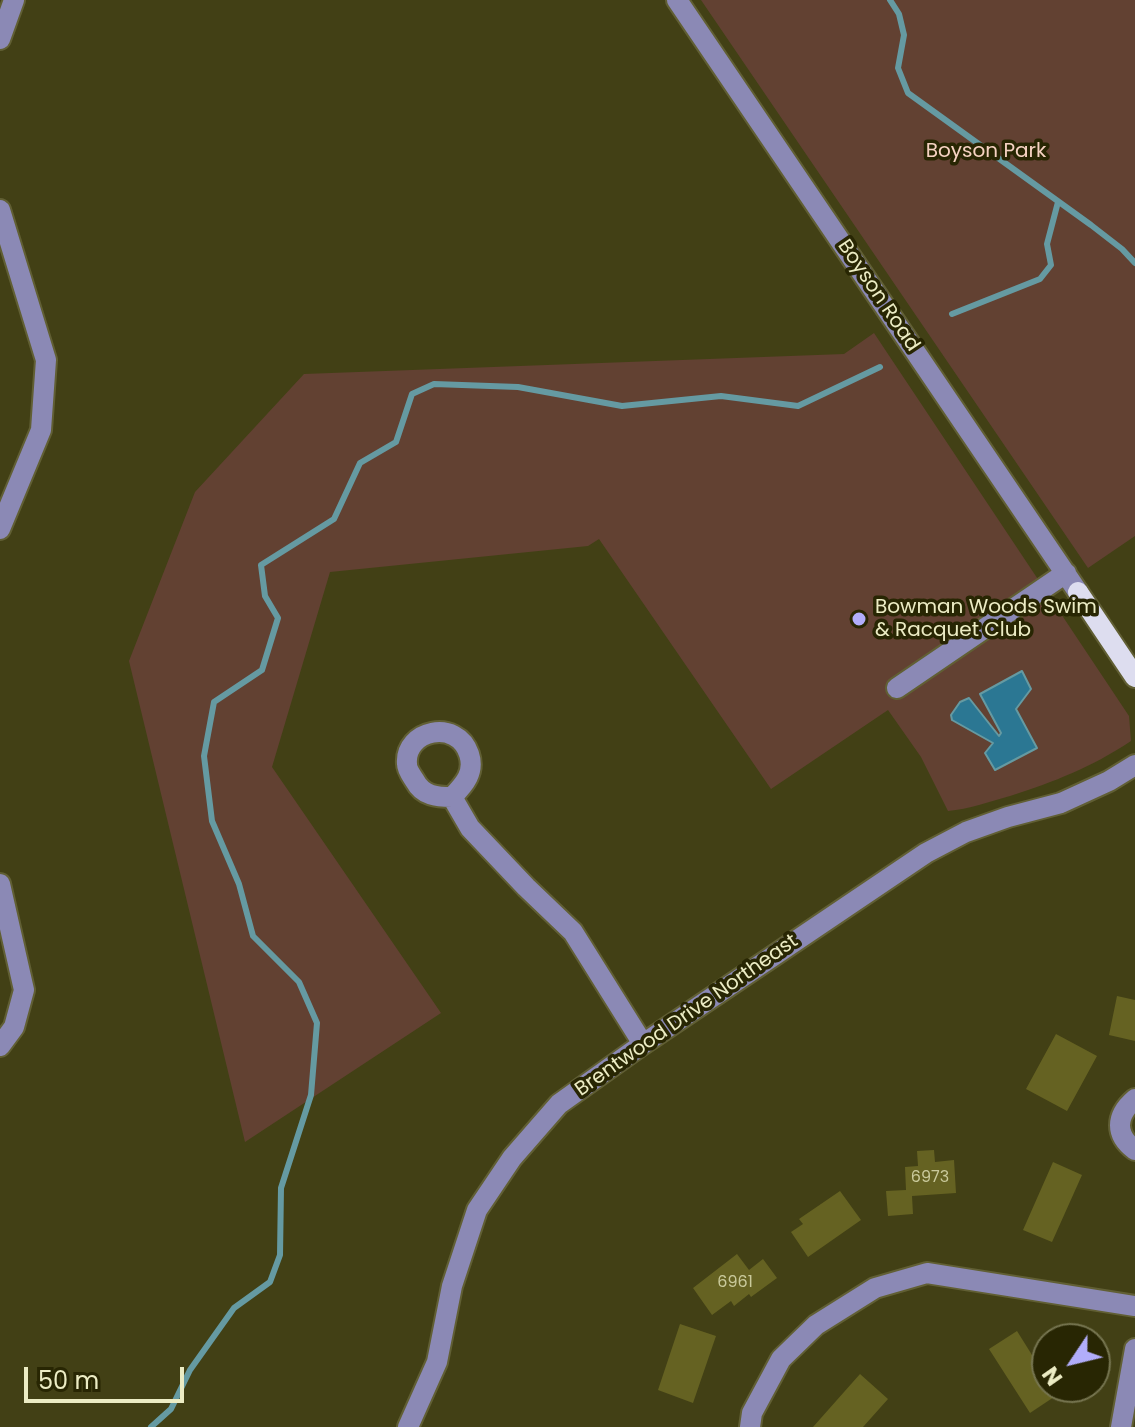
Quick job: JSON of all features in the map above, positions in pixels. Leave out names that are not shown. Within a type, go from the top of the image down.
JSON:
[{"type":"main road","points":[[1078,592],[1135,677]]},
{"type":"street","points":[[0,39],[14,0]]},
{"type":"street","name":"Boyson Road","points":[[677,0],[1078,592]]},
{"type":"street","points":[[0,210],[46,360],[41,430],[0,529]]},
{"type":"street","points":[[897,688],[1066,573]]},
{"type":"street","name":"Brentwood Drive Northeast","points":[[408,1427],[437,1362],[452,1286],[477,1210],[512,1158],[559,1104],[926,853],[966,832],[1061,803],[1135,765]]},
{"type":"street","points":[[452,797],[470,828],[573,932],[643,1044]]},
{"type":"street","points":[[0,884],[24,990],[14,1027],[0,1046]]},
{"type":"street","points":[[1135,1099],[1124,1108],[1120,1125],[1123,1140],[1135,1150]]},
{"type":"street","points":[[750,1427],[752,1413],[781,1359],[816,1325],[875,1288],[927,1273],[1135,1306]]},
{"type":"street","points":[[1121,1427],[1135,1349]]},
{"type":"green space","name":"Boyson Park","points":[[701,0],[1135,0],[1135,536],[1088,568]]},
{"type":"green space","points":[[874,333],[1129,716],[1131,741],[1058,779],[987,803],[948,811],[921,757],[888,710],[771,789],[599,539],[588,546],[330,572],[272,767],[441,1013],[245,1142],[129,661],[195,492],[304,374],[844,354]]},
{"type":"water","points":[[1022,671],[1031,689],[1016,709],[1037,748],[995,770],[985,753],[993,743],[952,720],[951,715],[960,702],[969,698],[999,736],[1001,733],[980,694]]},
{"type":"building","points":[[1117,996],[1135,1000],[1135,1041],[1109,1035]]},
{"type":"building","points":[[1056,1034],[1097,1056],[1067,1111],[1026,1089]]},
{"type":"building","points":[[934,1150],[935,1162],[954,1160],[956,1193],[912,1196],[913,1214],[888,1216],[886,1191],[906,1190],[905,1167],[918,1166],[917,1151]]},
{"type":"building","points":[[1053,1162],[1082,1175],[1052,1242],[1023,1230]]},
{"type":"building","points":[[840,1191],[861,1220],[808,1257],[791,1232],[803,1224],[799,1219]]},
{"type":"building","points":[[737,1254],[749,1270],[763,1259],[777,1278],[751,1297],[749,1294],[734,1306],[731,1301],[712,1315],[693,1288]]},
{"type":"building","points":[[680,1324],[716,1336],[693,1403],[658,1390]]},
{"type":"building","points":[[1017,1331],[1031,1353],[1031,1403],[1045,1403],[1030,1413],[989,1349]]},
{"type":"building","points":[[860,1374],[888,1399],[863,1427],[813,1427]]},
{"type":"waterway","points":[[890,0],[899,14],[904,35],[898,68],[908,93],[1091,225],[1135,263]]},
{"type":"waterway","points":[[952,314],[1040,279],[1051,265],[1047,244],[1058,202]]},
{"type":"waterway","points":[[151,1427],[171,1409],[190,1370],[234,1308],[270,1282],[280,1255],[281,1188],[311,1095],[317,1023],[299,982],[253,936],[239,884],[212,821],[204,756],[214,702],[262,670],[278,618],[265,596],[261,565],[334,519],[360,463],[396,442],[412,394],[434,384],[518,387],[622,406],[721,396],[798,406],[880,367]]},
{"type":"place","name":"Bowman Woods Swim & Racquet Club","points":[[859,619]]}]
